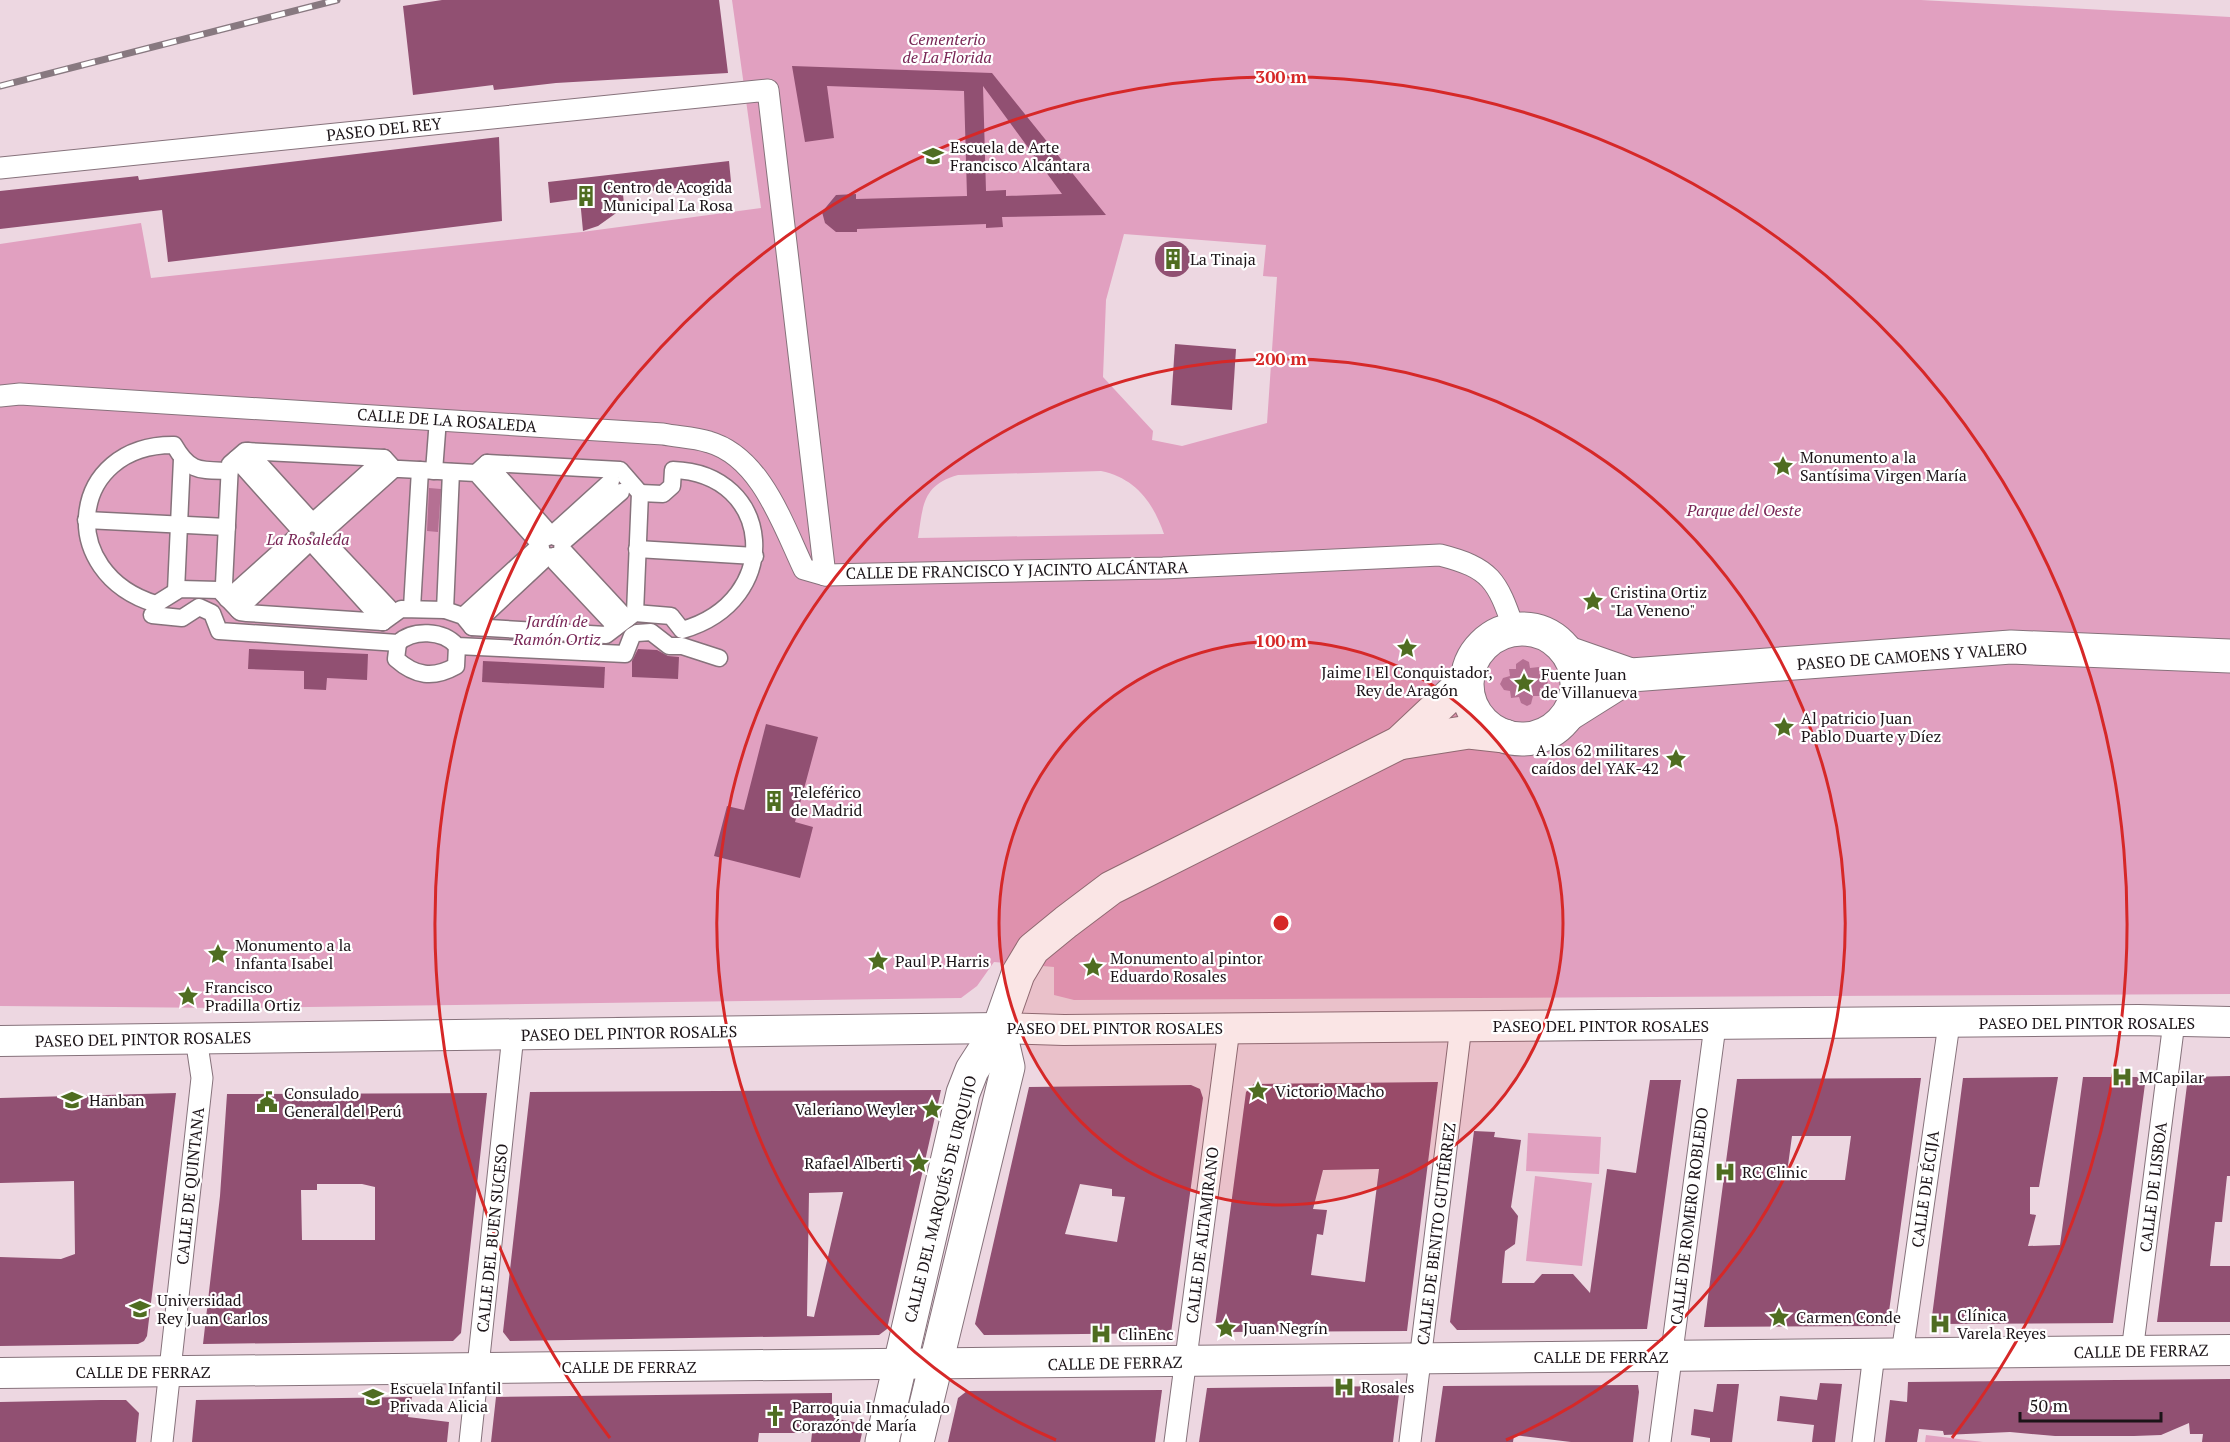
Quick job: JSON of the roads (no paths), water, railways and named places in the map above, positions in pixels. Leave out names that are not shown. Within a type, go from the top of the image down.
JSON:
[{"type":"main road","points":[[1505,736],[1488,728],[1476,714],[1468,697],[1467,679],[1472,661],[1482,646],[1496,635],[1514,629],[1529,629],[1545,633],[1558,641],[1568,653],[1575,668],[1577,683],[1575,699],[1569,714]]},
{"type":"main road","name":"PASEO DE CAMOENS Y VALERO","points":[[1631,675],[2011,647],[2230,656]]},
{"type":"main road","points":[[1568,653],[1631,675]]},
{"type":"main road","points":[[1399,743],[1469,732],[1523,739],[1540,736],[1556,727],[1569,714],[1631,675]]},
{"type":"main road","points":[[917,1442],[1008,1067],[999,1028],[1018,974],[1033,949],[1111,888],[1399,743],[1467,679]]},
{"type":"main road","name":"PASEO DEL PINTOR ROSALES","points":[[0,1041],[999,1028],[1064,1030],[1715,1026],[2138,1020],[2230,1022]]},
{"type":"main road","name":"CALLE DEL MARQUÉS DE URQUIJO","points":[[882,1442],[963,1093],[972,1070],[999,1028]]},
{"type":"main road","name":"CALLE DE FERRAZ","points":[[0,1373],[2230,1350]]},
{"type":"street","name":"PASEO DEL REY","points":[[0,168],[768,90]]},
{"type":"street","name":"CALLE DE FRANCISCO Y JACINTO ALCÁNTARA","points":[[768,90],[825,574],[1163,568],[1440,555],[1468,563],[1486,574],[1498,587],[1514,629]]},
{"type":"street","name":"CALLE DE LA ROSALEDA","points":[[0,396],[20,394],[438,419],[663,434],[710,442],[734,455],[752,471],[772,504],[804,569],[825,574]]},
{"type":"street","points":[[412,608],[427,471],[438,419]]},
{"type":"street","points":[[626,620],[637,549],[640,493],[620,470],[609,468],[482,468],[451,472],[427,471],[389,463],[238,460],[195,469],[182,459],[174,445],[148,446],[127,454],[109,469],[96,487],[86,520],[94,555],[105,573],[121,588],[156,604],[176,591],[229,600],[251,614],[388,617],[412,608],[445,610],[467,622],[606,635],[626,620],[671,616],[682,630],[715,617],[732,604],[744,587],[755,555],[753,531],[744,510],[730,491],[701,473],[673,470],[672,486],[663,494],[640,493]]},
{"type":"street","points":[[176,591],[182,459]]},
{"type":"street","points":[[229,600],[224,584],[227,527],[238,460]]},
{"type":"street","points":[[238,460],[297,527],[312,533]]},
{"type":"street","points":[[229,600],[312,533],[317,518],[389,463]]},
{"type":"street","points":[[482,468],[547,530],[555,562],[626,620]]},
{"type":"street","points":[[445,610],[451,472]]},
{"type":"street","points":[[467,622],[551,546],[556,530],[616,486]]},
{"type":"street","points":[[86,520],[227,527]]},
{"type":"street","points":[[312,533],[317,549],[388,617]]},
{"type":"street","points":[[637,549],[755,555]]},
{"type":"street","points":[[152,615],[182,618],[199,607],[212,613],[219,631],[398,643],[411,634],[443,636],[450,638],[457,646],[456,666],[443,673],[410,672],[396,660],[398,643]]},
{"type":"street","points":[[457,646],[625,654],[632,636],[645,631],[669,646],[682,646],[719,658]]},
{"type":"street","name":"CALLE DE LISBOA","points":[[2132,1352],[2174,1022]]},
{"type":"street","name":"CALLE DE ÉCIJA","points":[[1863,1442],[1888,1354],[1948,1024]]},
{"type":"street","name":"CALLE DE BENITO GUTIÉRREZ","points":[[1410,1442],[1461,1026]]},
{"type":"street","name":"CALLE DE ROMERO ROBLEDO","points":[[1660,1442],[1715,1026]]},
{"type":"street","name":"CALLE DE ALTAMIRANO","points":[[1175,1442],[1229,1029]]},
{"type":"street","name":"CALLE DEL BUEN SUCESO","points":[[470,1442],[513,1035]]},
{"type":"street","name":"CALLE DE QUINTANA","points":[[162,1442],[202,1078],[196,1038]]},
{"type":"railway","points":[[0,86],[337,0]]},
{"type":"place","name":"Escuela de Arte Francisco Alcántara","points":[[933,156]]},
{"type":"place","name":"Centro de Acogida Municipal La Rosa","points":[[586,196]]},
{"type":"place","name":"La Tinaja","points":[[1173,259]]},
{"type":"place","name":"Monumento a la Santísima Virgen María","points":[[1783,466]]},
{"type":"place","name":"Cristina Ortiz \"La Veneno\"","points":[[1593,601]]},
{"type":"place","name":"Jaime I El Conquistador, Rey de Aragón","points":[[1407,648]]},
{"type":"place","name":"Fuente Juan de Villanueva","points":[[1524,683]]},
{"type":"place","name":"Al patricio Juan Pablo Duarte y Díez","points":[[1784,727]]},
{"type":"place","name":"A los 62 militares caídos del YAK-42","points":[[1676,759]]},
{"type":"place","name":"Teleférico de Madrid","points":[[774,801]]},
{"type":"place","name":"Monumento a la Infanta Isabel","points":[[218,954]]},
{"type":"place","name":"Paul P. Harris","points":[[878,961]]},
{"type":"place","name":"Monumento al pintor Eduardo Rosales","points":[[1093,967]]},
{"type":"place","name":"Francisco Pradilla Ortiz","points":[[188,996]]},
{"type":"place","name":"MCapilar","points":[[2122,1077]]},
{"type":"place","name":"Victorio Macho","points":[[1258,1091]]},
{"type":"place","name":"Hanban","points":[[72,1100]]},
{"type":"place","name":"Consulado General del Perú","points":[[267,1102]]},
{"type":"place","name":"Valeriano Weyler","points":[[932,1109]]},
{"type":"place","name":"Rafael Alberti","points":[[919,1163]]},
{"type":"place","name":"RC Clinic","points":[[1725,1172]]},
{"type":"place","name":"Universidad Rey Juan Carlos","points":[[140,1309]]},
{"type":"place","name":"Carmen Conde","points":[[1779,1317]]},
{"type":"place","name":"Clínica Varela Reyes","points":[[1940,1324]]},
{"type":"place","name":"Juan Negrín","points":[[1226,1328]]},
{"type":"place","name":"ClinEnc","points":[[1101,1334]]},
{"type":"place","name":"Rosales","points":[[1344,1387]]},
{"type":"place","name":"Escuela Infantil Privada Alicia","points":[[373,1397]]},
{"type":"place","name":"Parroquia Inmaculado Corazón de María","points":[[775,1416]]},
{"type":"park label","name":"Cementerio de La Florida","points":[[947,48]]},
{"type":"park label","name":"Parque del Oeste","points":[[1744,510]]},
{"type":"park label","name":"La Rosaleda","points":[[308,539]]},
{"type":"park label","name":"Jardín de Ramón Ortiz","points":[[557,630]]}]
